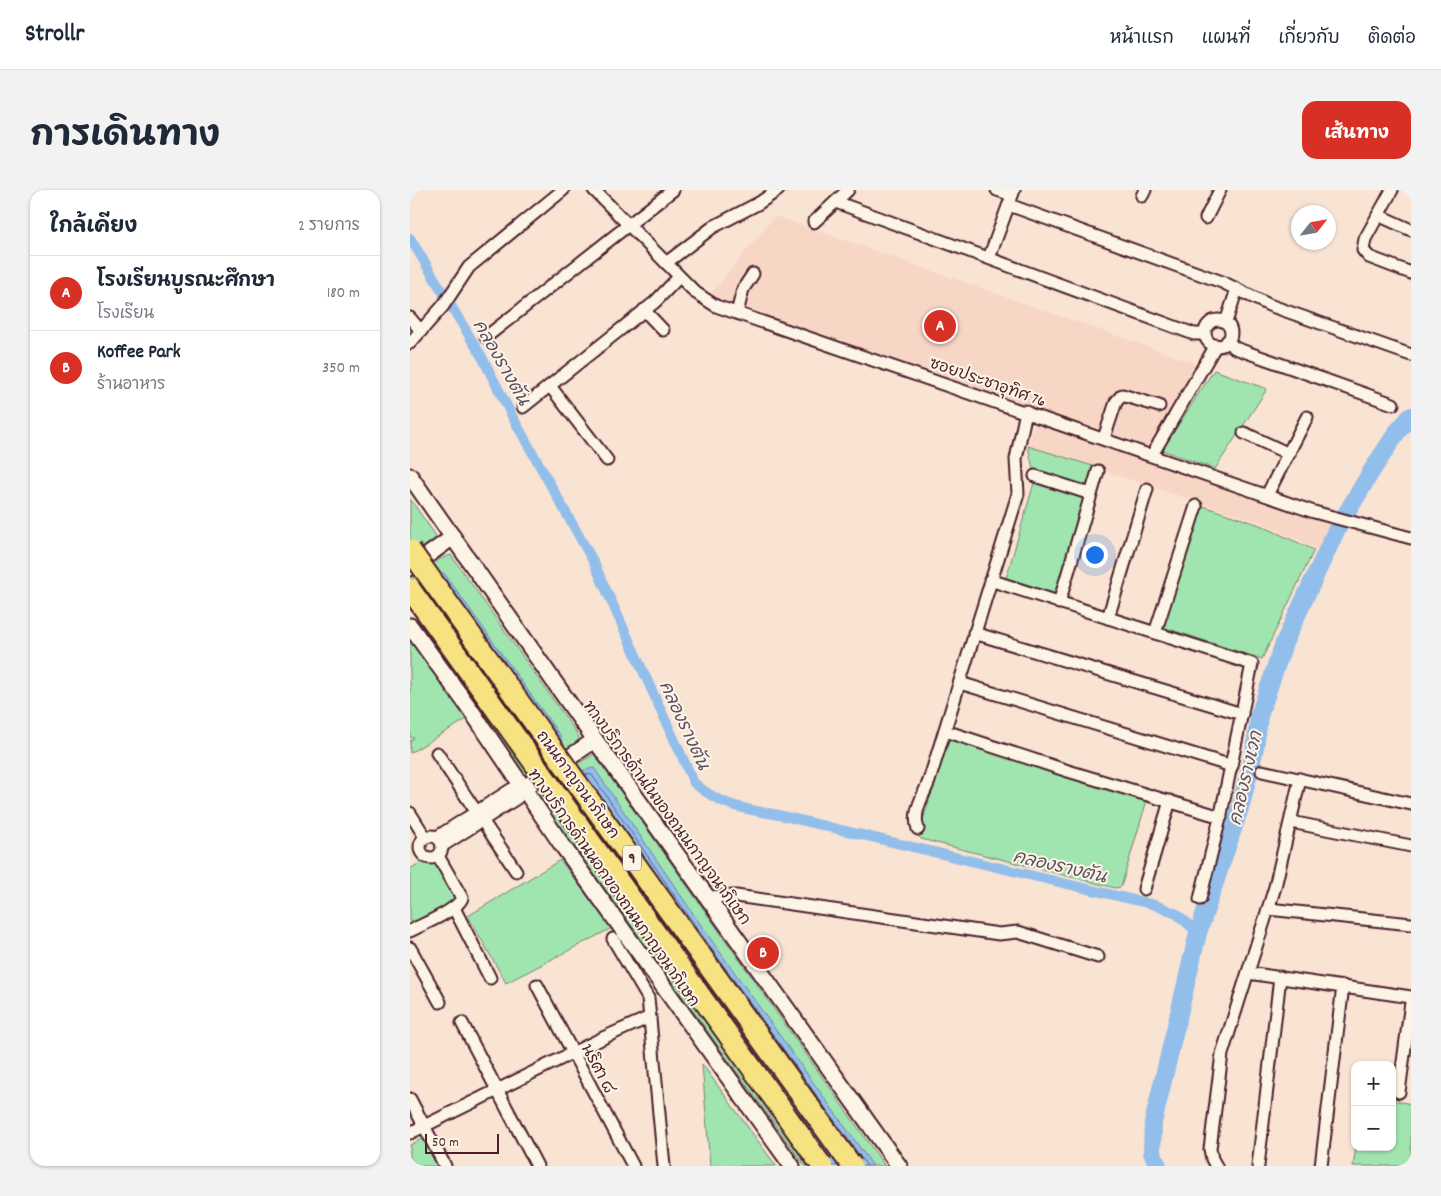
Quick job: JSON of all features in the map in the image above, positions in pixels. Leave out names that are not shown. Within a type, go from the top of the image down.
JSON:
[{"type":"highway","name":"ถนนกาญจนาภิเษก","points":[[410,550],[852,1166]]},
{"type":"highway","name":"ถนนกาญจนาภิเษก","points":[[410,589],[822,1166]]},
{"type":"main road","name":"ทางบริการด้านในของถนนกาญจนาภิเษก","points":[[410,476],[595,740],[899,1166]]},
{"type":"main road","points":[[410,568],[453,537]]},
{"type":"main road","name":"ทางบริการด้านนอกของถนนกาญจนาภิเษก","points":[[410,626],[524,788],[567,853],[792,1166]]},
{"type":"main road","points":[[524,788],[595,740]]},
{"type":"street","points":[[410,344],[443,306],[468,266],[563,190]]},
{"type":"street","name":"ซอยประชาอุทิศ 76","points":[[594,190],[704,300],[1314,512],[1411,538]]},
{"type":"street","points":[[486,337],[673,190]]},
{"type":"street","points":[[666,262],[717,224],[759,204],[778,190]]},
{"type":"street","points":[[814,222],[848,190]]},
{"type":"street","points":[[997,190],[1238,289],[1269,305],[1411,355]]},
{"type":"street","points":[[1206,218],[1220,190]]},
{"type":"street","points":[[1392,190],[1365,239],[1363,250],[1369,257],[1411,273]]},
{"type":"street","points":[[989,258],[1012,197]]},
{"type":"street","points":[[836,202],[1194,334],[1206,334]]},
{"type":"street","points":[[1378,215],[1411,230]]},
{"type":"street","points":[[737,313],[743,290],[753,274]]},
{"type":"street","points":[[523,407],[661,297],[679,277]]},
{"type":"street","points":[[1227,341],[1230,329],[1226,322],[1238,289]]},
{"type":"street","points":[[644,310],[663,330]]},
{"type":"street","points":[[410,318],[421,331]]},
{"type":"street","points":[[1216,345],[1209,341],[1206,334],[1207,326],[1213,321],[1226,322]]},
{"type":"street","points":[[1152,455],[1216,345],[1227,341]]},
{"type":"street","points":[[1227,341],[1235,348],[1393,404]]},
{"type":"street","points":[[550,386],[607,460]]},
{"type":"street","points":[[1104,438],[1116,402],[1122,395],[1160,406]]},
{"type":"street","points":[[918,829],[914,821],[915,813],[930,782],[990,580],[1018,494],[1016,458],[1026,411]]},
{"type":"street","points":[[1267,495],[1307,417]]},
{"type":"street","points":[[1244,433],[1288,454]]},
{"type":"street","points":[[1059,602],[1098,471]]},
{"type":"street","points":[[1035,476],[1091,494]]},
{"type":"street","points":[[1108,618],[1147,489]]},
{"type":"street","points":[[1155,633],[1196,506]]},
{"type":"street","points":[[990,580],[1252,664],[1221,817],[1200,899]]},
{"type":"street","points":[[974,633],[1242,714]]},
{"type":"street","points":[[960,683],[1232,766]]},
{"type":"street","points":[[945,731],[1068,772],[1221,817]]},
{"type":"street","points":[[437,753],[516,871]]},
{"type":"street","points":[[1262,771],[1411,804]]},
{"type":"street","points":[[1216,1166],[1210,1149],[1222,1054],[1268,909],[1291,822],[1300,779]]},
{"type":"street","points":[[420,852],[428,858],[439,846],[479,817],[516,798],[524,788]]},
{"type":"street","points":[[1144,889],[1170,801]]},
{"type":"street","points":[[410,813],[425,838],[439,846],[462,898],[454,908],[410,931]]},
{"type":"street","points":[[1291,822],[1411,846]]},
{"type":"street","points":[[420,852],[420,842],[425,838]]},
{"type":"street","points":[[410,859],[420,852]]},
{"type":"street","points":[[707,897],[736,896],[999,934],[1018,932],[1098,957]]},
{"type":"street","points":[[454,908],[490,978]]},
{"type":"street","points":[[1268,909],[1411,924]]},
{"type":"street","points":[[612,939],[648,998],[664,1166]]},
{"type":"street","points":[[410,948],[440,1002]]},
{"type":"street","points":[[1248,973],[1411,997]]},
{"type":"street","points":[[1258,1166],[1280,977]]},
{"type":"street","name":"นริศา ๘","points":[[537,985],[633,1166]]},
{"type":"street","points":[[1321,1166],[1343,986]]},
{"type":"street","points":[[1399,1092],[1411,1002]]},
{"type":"street","points":[[410,1133],[604,1037],[650,1017]]},
{"type":"street","points":[[462,1023],[537,1166]]},
{"type":"street","points":[[410,1099],[445,1166]]},
{"type":"shaded area","points":[[775,216],[1200,365],[1148,447],[709,296]]},
{"type":"shaded area","points":[[1036,418],[1335,522],[1324,547],[1317,549],[1262,523],[1028,446]]},
{"type":"green space","points":[[1214,370],[1267,389],[1215,469],[1162,450]]},
{"type":"green space","points":[[1028,446],[1096,467],[1055,594],[1006,578],[1034,483]]},
{"type":"green space","points":[[410,499],[436,536],[436,541],[410,562]]},
{"type":"green space","points":[[1191,502],[1260,525],[1314,550],[1262,659],[1153,624]]},
{"type":"green space","points":[[451,555],[578,735],[580,743],[524,776],[410,609],[410,580],[440,559]]},
{"type":"green space","points":[[410,641],[467,719],[410,753],[410,741],[414,738],[410,737]]},
{"type":"green space","points":[[948,740],[968,744],[1147,800],[1121,887],[1115,888],[921,839],[918,836]]},
{"type":"green space","points":[[594,754],[885,1166],[805,1166],[537,795],[562,773]]},
{"type":"green space","points":[[560,860],[612,928],[506,983],[468,916]]},
{"type":"green space","points":[[421,862],[440,864],[457,895],[456,901],[410,926],[410,869]]},
{"type":"green space","points":[[702,1064],[776,1166],[710,1166]]},
{"type":"green space","points":[[1396,1101],[1411,1104],[1411,1166],[1353,1166],[1355,1151],[1396,1151]]},
{"type":"green space","points":[[426,1137],[442,1166],[410,1166],[410,1145]]},
{"type":"water","points":[[436,572],[444,573],[561,737],[561,746],[541,759],[521,761],[451,664],[410,600],[410,590]]},
{"type":"water","points":[[594,768],[707,934],[873,1166],[810,1166],[551,806],[547,796],[558,786],[574,774]]},
{"type":"waterway","name":"คลองรางตัน","points":[[410,238],[482,357],[512,416],[593,561],[694,783],[714,797],[745,809],[779,815],[1155,905],[1177,914],[1198,933]]},
{"type":"waterway","name":"คลองรางเวก","points":[[1158,1166],[1152,1152],[1153,1123],[1198,933],[1241,805],[1255,748],[1259,716],[1284,643],[1336,531],[1397,432],[1411,416]]},
{"type":"place","name":"โรงเรียนบูรณะศึกษา","points":[[940,326]]},
{"type":"place","name":"Koffee Park","points":[[763,953]]}]
